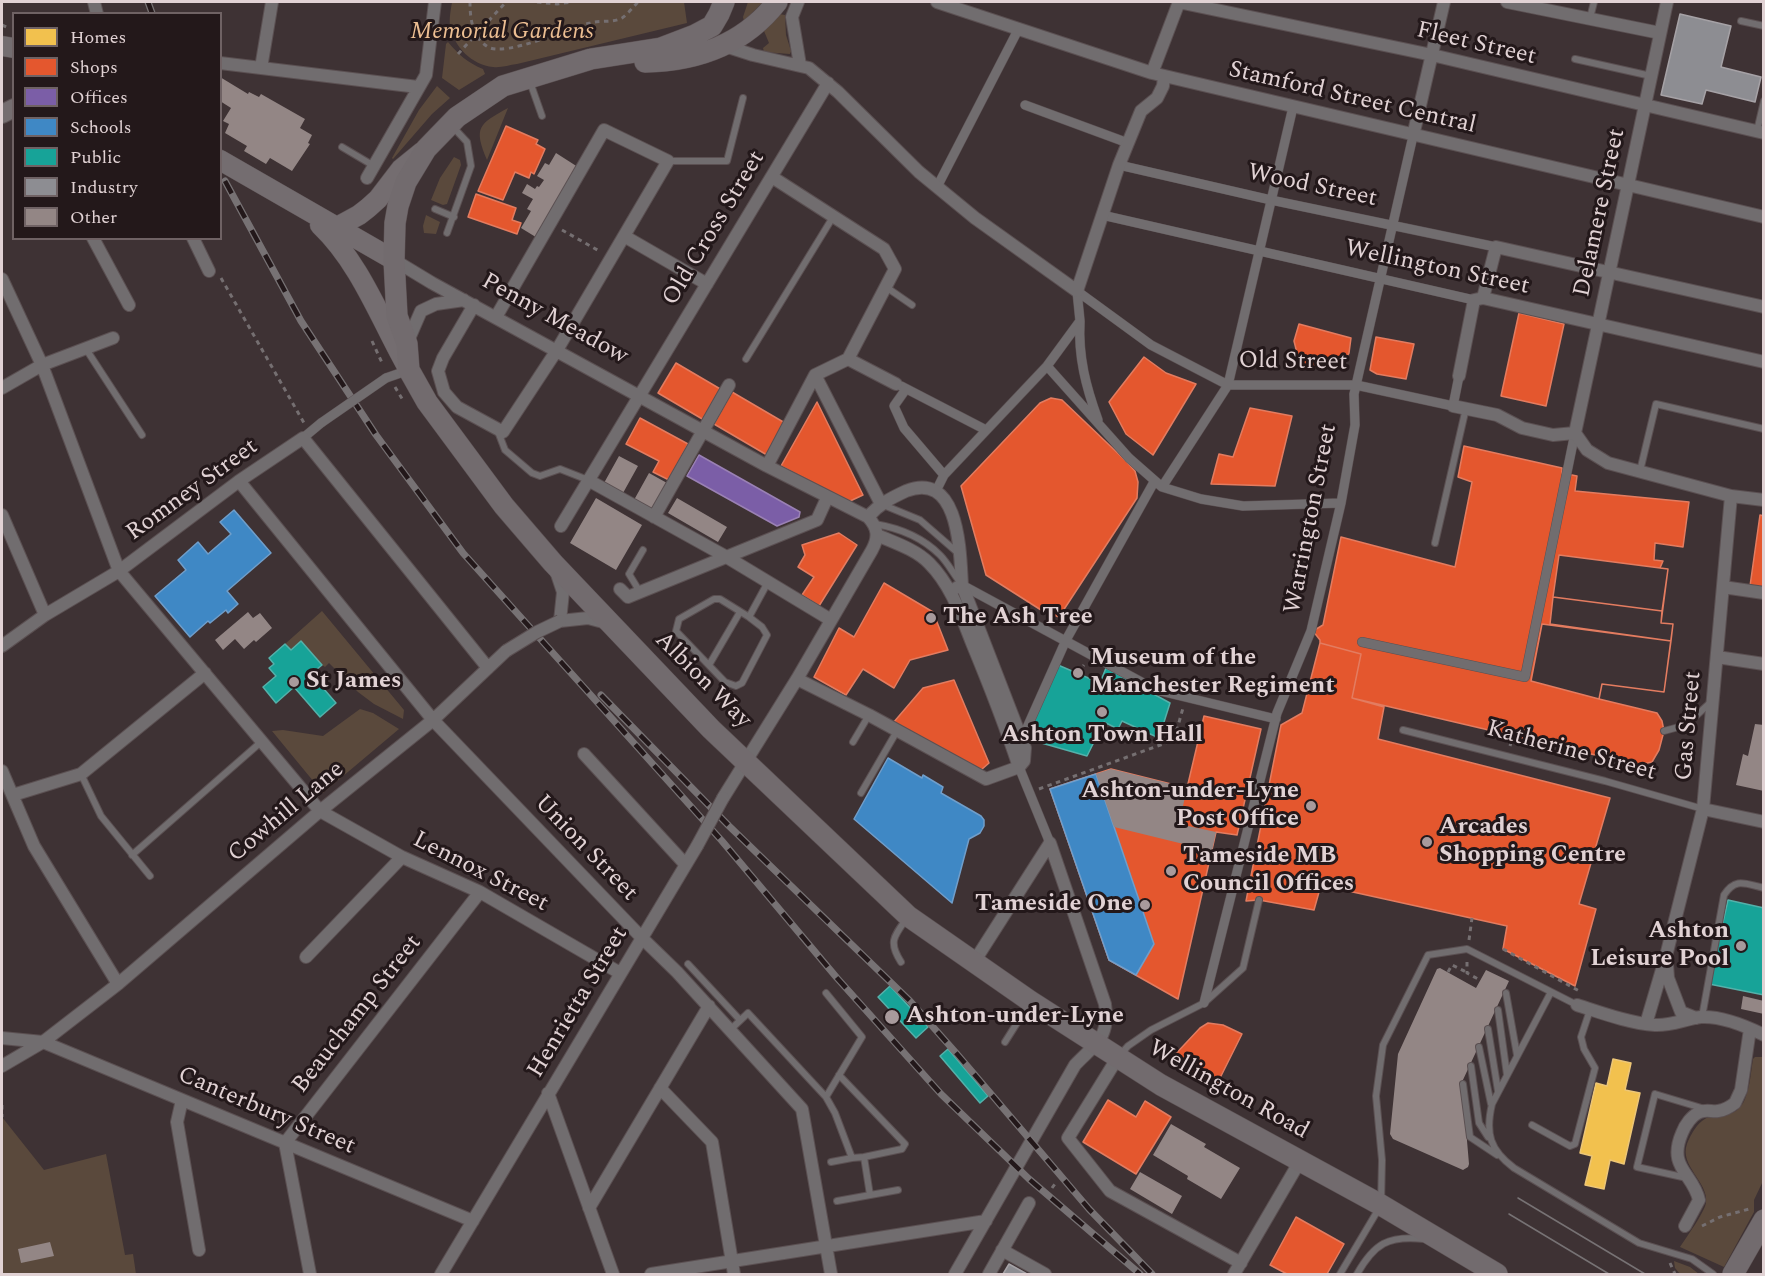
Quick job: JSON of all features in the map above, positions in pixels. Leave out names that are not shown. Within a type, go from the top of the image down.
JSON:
[{"type":"highway","points":[[591,59],[661,48],[696,35],[712,26],[724,2]]},
{"type":"highway","points":[[591,59],[648,62],[699,55],[715,50],[746,34],[777,2]]},
{"type":"highway","name":"Albion Way","points":[[591,59],[503,86],[457,117],[426,149],[406,182],[395,223],[394,260],[397,316],[406,344],[409,370],[427,402],[497,497],[553,563],[711,729],[908,916],[1030,1001],[1097,1044]]},
{"type":"highway","name":"Wellington Road","points":[[1097,1044],[1161,1085],[1381,1205],[1497,1275]]},
{"type":"highway","points":[[1733,1275],[1760,1225]]},
{"type":"main road","points":[[338,227],[368,208],[378,199],[401,169],[426,149]]},
{"type":"main road","name":"Penny Meadow","points":[[222,161],[394,260]]},
{"type":"main road","points":[[301,206],[334,238],[351,261],[409,370]]},
{"type":"street","points":[[261,68],[272,2]]},
{"type":"street","points":[[367,178],[426,75],[435,2]]},
{"type":"street","points":[[722,45],[753,55],[800,65],[792,17],[798,2]]},
{"type":"street","name":"Stamford Street Central","points":[[937,2],[1158,74],[1764,217]]},
{"type":"street","points":[[1100,425],[1086,386],[1079,345],[1080,321],[1077,291],[1119,165],[1141,111],[1157,98],[1163,86],[1158,74],[1178,2]]},
{"type":"street","name":"Fleet Street","points":[[1178,2],[1432,55],[1760,132]]},
{"type":"street","name":"Warrington Street","points":[[1204,1003],[1276,719],[1311,631],[1341,502],[1355,425],[1354,394],[1444,2]]},
{"type":"street","points":[[1507,2],[1660,33]]},
{"type":"street","name":"Delamere Street","points":[[1575,433],[1667,2]]},
{"type":"street","points":[[937,187],[1019,28]]},
{"type":"street","points":[[222,63],[418,87]]},
{"type":"street","name":"Old Street","points":[[800,65],[809,68],[828,83],[919,172],[975,218],[1151,345],[1228,385],[1356,385],[1467,407],[1497,415],[1522,428],[1553,435],[1575,433]]},
{"type":"street","name":"Old Cross Street","points":[[561,526],[828,83]]},
{"type":"street","points":[[1025,105],[1128,143]]},
{"type":"street","points":[[1021,734],[1025,732],[1066,640],[1158,484],[1228,385],[1293,107]]},
{"type":"street","points":[[406,344],[421,311],[436,304],[470,303],[438,371],[444,392],[457,407],[500,430],[557,350],[668,161],[604,130],[496,317]]},
{"type":"street","name":"Wood Street","points":[[1119,165],[1764,307]]},
{"type":"street","points":[[767,466],[815,375],[848,359],[895,269],[884,249],[772,177]]},
{"type":"street","name":"Wellington Street","points":[[1102,215],[1379,279],[1599,324],[1764,362]]},
{"type":"street","points":[[624,236],[707,284]]},
{"type":"street","points":[[94,240],[129,305]]},
{"type":"street","points":[[194,240],[209,271]]},
{"type":"street","points":[[1453,405],[1479,299],[1496,248]]},
{"type":"street","name":"Penny Meadow","points":[[394,260],[873,525]]},
{"type":"street","points":[[2,279],[42,365],[119,571],[320,811]]},
{"type":"street","points":[[936,491],[944,475],[1047,366],[1080,321]]},
{"type":"street","points":[[2,388],[42,365],[113,338]]},
{"type":"street","points":[[848,359],[986,430]]},
{"type":"street","points":[[1047,366],[1129,458],[1158,484],[1201,499],[1243,507],[1341,502]]},
{"type":"street","name":"Romney Street","points":[[2,646],[45,615],[119,571],[239,481],[307,436],[321,423],[386,378],[409,370]]},
{"type":"street","points":[[815,375],[881,504]]},
{"type":"street","points":[[654,517],[729,385]]},
{"type":"street","points":[[901,386],[894,406],[904,428],[944,475]]},
{"type":"street","points":[[1575,433],[1587,450],[1608,463],[1731,496],[1764,500]]},
{"type":"street","points":[[1362,642],[1525,677],[1575,433]]},
{"type":"street","points":[[307,436],[488,668]]},
{"type":"street","points":[[588,480],[725,556],[831,620]]},
{"type":"street","name":"Union Street","points":[[239,481],[432,720],[677,972],[802,1109],[831,1275]]},
{"type":"street","points":[[955,1275],[1075,1065],[1097,1044],[1106,1031],[1106,1004],[1050,843],[1018,767],[956,588],[960,554],[959,540],[948,502],[936,491],[922,487],[910,490],[881,504],[873,525],[921,557],[956,588],[1066,640],[1156,690],[1276,719]]},
{"type":"street","name":"Gas Street","points":[[1646,1024],[1666,956],[1703,809],[1731,496]]},
{"type":"street","points":[[620,589],[628,597],[817,520],[827,498]]},
{"type":"street","points":[[2,515],[45,615]]},
{"type":"street","name":"Henrietta Street","points":[[441,1275],[620,973],[643,939],[723,798],[797,679],[872,550],[873,525]]},
{"type":"street","points":[[553,563],[562,592],[560,621]]},
{"type":"street","points":[[1723,587],[1764,593]]},
{"type":"street","points":[[797,679],[869,715],[986,779],[1018,767],[1024,761],[1025,748],[1021,734],[956,588]]},
{"type":"street","name":"Cowhill Lane","points":[[2,1066],[43,1042],[118,984],[320,811],[432,720],[506,651],[560,621],[588,618],[611,624]]},
{"type":"street","points":[[1717,657],[1764,664]]},
{"type":"street","points":[[13,795],[81,774],[205,673]]},
{"type":"street","points":[[584,754],[685,864]]},
{"type":"street","points":[[2,771],[34,846],[118,984]]},
{"type":"street","name":"Katherine Street","points":[[1703,809],[1764,822]]},
{"type":"street","name":"Lennox Street","points":[[320,811],[402,857],[480,892],[620,973]]},
{"type":"street","points":[[974,962],[1050,843]]},
{"type":"street","points":[[306,957],[402,857]]},
{"type":"street","name":"Beauchamp Street","points":[[285,1143],[480,892]]},
{"type":"street","name":"Gas Street","points":[[1666,956],[1668,978],[1681,1012],[1699,1018]]},
{"type":"street","points":[[1577,1005],[1646,1024],[1666,1025],[1699,1018],[1718,1019],[1764,1035]]},
{"type":"street","points":[[589,1208],[709,1006]]},
{"type":"street","points":[[1690,1227],[1699,1200],[1697,1191],[1682,1170],[1677,1151],[1680,1138],[1690,1120],[1698,1113],[1706,1110],[1717,1111],[1736,1103],[1741,1090],[1750,1029]]},
{"type":"street","name":"Canterbury Street","points":[[2,1038],[43,1042],[473,1221]]},
{"type":"street","points":[[1118,1057],[1068,1138],[1110,1191],[1241,1263]]},
{"type":"street","points":[[660,1088],[712,1142],[734,1275]]},
{"type":"street","points":[[548,1093],[612,1275]]},
{"type":"street","points":[[182,1100],[177,1122],[199,1250]]},
{"type":"street","points":[[285,1143],[310,1275]]},
{"type":"street","points":[[1234,1275],[1300,1161]]},
{"type":"street","points":[[989,1275],[1029,1203]]},
{"type":"street","points":[[651,1275],[986,1221]]},
{"type":"street","points":[[1002,1250],[1045,1275]]},
{"type":"lane","points":[[1590,18],[1594,2]]},
{"type":"lane","points":[[1741,21],[1764,26]]},
{"type":"lane","points":[[1575,59],[1651,76]]},
{"type":"lane","points":[[528,78],[542,116]]},
{"type":"lane","points":[[668,161],[727,161],[743,98]]},
{"type":"lane","points":[[1760,132],[1764,100]]},
{"type":"lane","points":[[447,233],[471,166],[467,142],[450,124]]},
{"type":"lane","points":[[342,147],[374,166]]},
{"type":"lane","points":[[435,209],[454,217]]},
{"type":"lane","points":[[746,359],[833,216]]},
{"type":"lane","points":[[886,287],[912,305]]},
{"type":"lane","points":[[86,349],[142,435]]},
{"type":"lane","points":[[1640,471],[1656,404],[1764,429]]},
{"type":"lane","points":[[1436,543],[1467,407]]},
{"type":"lane","points":[[500,430],[505,450],[532,473],[540,476],[560,469],[588,480]]},
{"type":"lane","points":[[881,504],[920,520],[960,554]]},
{"type":"lane","points":[[640,592],[629,574],[643,549]]},
{"type":"lane","points":[[749,617],[768,582]]},
{"type":"lane","points":[[714,599],[720,599],[741,612],[762,627],[766,635],[741,683],[736,686],[731,685],[709,665],[676,631],[679,619],[714,599]]},
{"type":"lane","points":[[709,665],[741,612]]},
{"type":"lane","points":[[1664,731],[1686,725],[1713,699]]},
{"type":"lane","points":[[853,742],[869,715]]},
{"type":"lane","name":"Katherine Street","points":[[1403,730],[1605,781],[1703,809]]},
{"type":"lane","points":[[861,793],[897,731]]},
{"type":"lane","points":[[132,855],[262,742]]},
{"type":"lane","points":[[81,774],[101,816],[150,876]]},
{"type":"lane","points":[[1699,1018],[1724,895],[1733,884],[1740,882],[1764,888]]},
{"type":"lane","points":[[1118,1057],[1144,1034],[1204,1003],[1243,968],[1259,900]]},
{"type":"lane","points":[[901,962],[894,951],[893,937],[908,916]]},
{"type":"lane","points":[[1340,1275],[1381,1205],[1381,1148],[1376,1096],[1383,1045],[1428,955],[1467,949],[1577,1005]]},
{"type":"lane","points":[[688,964],[740,1020]]},
{"type":"lane","points":[[1491,1142],[1487,1123],[1492,1104],[1551,992]]},
{"type":"lane","points":[[826,993],[862,1037],[826,1097]]},
{"type":"lane","points":[[1506,993],[1517,1056]]},
{"type":"lane","points":[[1005,1042],[1030,1001]]},
{"type":"lane","points":[[1532,1125],[1570,1146],[1575,1144],[1595,1068],[1584,1049],[1581,1037],[1590,1009]]},
{"type":"lane","points":[[1498,1010],[1507,1076]]},
{"type":"lane","points":[[730,1030],[748,1013],[826,1097],[835,1113],[852,1158]]},
{"type":"lane","points":[[1488,1029],[1498,1092]]},
{"type":"lane","points":[[1479,1047],[1492,1104]]},
{"type":"lane","points":[[1471,1066],[1479,1123],[1500,1157]]},
{"type":"lane","points":[[831,1162],[902,1149],[904,1144],[839,1075]]},
{"type":"lane","points":[[1463,1084],[1470,1137],[1514,1168],[1639,1243],[1692,1259],[1713,1275]]},
{"type":"lane","points":[[1687,1179],[1637,1167],[1655,1094],[1706,1110]]},
{"type":"lane","points":[[864,1157],[870,1195]]},
{"type":"lane","points":[[837,1201],[898,1190]]},
{"type":"lane","points":[[1357,1275],[1368,1255],[1386,1241],[1412,1238],[1442,1241]]},
{"type":"path","points":[[470,2],[470,20],[477,33],[490,48],[509,48],[529,44],[591,22],[621,19],[638,2]]},
{"type":"path","points":[[458,54],[506,2]]},
{"type":"path","points":[[537,2],[557,4],[572,2]]},
{"type":"path","points":[[550,223],[611,258]]},
{"type":"path","points":[[209,271],[223,279],[307,436]]},
{"type":"path","points":[[1029,793],[1174,740],[1185,698]]},
{"type":"path","points":[[1503,949],[1582,991],[1577,1005]]},
{"type":"path","points":[[1448,972],[1452,964],[1467,973]]},
{"type":"path","points":[[2,1105],[2,1117]]},
{"type":"path","points":[[1052,1188],[1057,1181]]},
{"type":"path","points":[[1690,1227],[1720,1217],[1760,1225]]},
{"type":"path","points":[[1672,1252],[1670,1261],[1675,1275]]},
{"type":"green space","name":"Memorial Gardens","points":[[452,2],[684,2],[687,23],[517,64],[493,67],[471,59],[455,41],[450,26]]},
{"type":"green space","points":[[748,2],[763,2],[744,21],[743,17]]},
{"type":"green space","points":[[779,14],[785,15],[790,54],[764,52],[763,48],[769,43],[764,31]]},
{"type":"green space","points":[[448,42],[464,58],[483,69],[485,74],[459,90],[442,78]]},
{"type":"green space","points":[[437,86],[450,98],[432,114],[393,159],[419,110]]},
{"type":"green space","points":[[508,108],[487,160],[480,140],[481,128],[491,118]]},
{"type":"green space","points":[[454,157],[460,160],[461,165],[447,204],[443,205],[431,200],[440,178]]},
{"type":"green space","points":[[426,215],[440,222],[436,234],[424,233]]},
{"type":"green space","points":[[322,611],[404,710],[403,719],[374,704],[358,692],[329,663],[325,667],[322,665],[301,641],[291,650],[285,644]]},
{"type":"green space","points":[[360,709],[373,713],[399,729],[323,793],[272,731],[283,730],[323,736]]},
{"type":"green space","points":[[1755,1057],[1763,1057],[1763,1181],[1754,1200],[1754,1212],[1724,1267],[1680,1247],[1706,1203],[1703,1188],[1687,1160],[1687,1144],[1696,1128],[1706,1118],[1730,1114],[1742,1105]]},
{"type":"green space","points":[[2,1117],[44,1170],[106,1154],[125,1255],[133,1254],[136,1274],[2,1274]]},
{"type":"green space","points":[[1674,1261],[1690,1267],[1699,1274],[1680,1274],[1675,1268]]},
{"type":"building: Homes","points":[[1613,1059],[1631,1063],[1625,1090],[1640,1093],[1624,1164],[1610,1160],[1604,1189],[1585,1185],[1592,1156],[1580,1153],[1596,1083],[1607,1086]]},
{"type":"building: Shops","points":[[506,126],[538,140],[536,144],[545,149],[534,174],[531,172],[529,178],[515,172],[503,200],[478,191]]},
{"type":"building: Shops","points":[[476,194],[516,208],[512,220],[521,223],[517,234],[468,217]]},
{"type":"building: Shops","points":[[1519,313],[1564,324],[1546,406],[1501,396]]},
{"type":"building: Shops","points":[[1299,324],[1351,338],[1349,353],[1343,363],[1301,369],[1294,341]]},
{"type":"building: Shops","points":[[1376,337],[1414,344],[1406,379],[1377,374],[1370,370]]},
{"type":"building: Shops","points":[[1144,357],[1166,373],[1196,384],[1153,455],[1126,434],[1109,402]]},
{"type":"building: Shops","points":[[676,363],[722,390],[704,420],[658,393]]},
{"type":"building: Shops","points":[[732,392],[785,423],[767,455],[714,424]]},
{"type":"building: Shops","points":[[1051,398],[1062,400],[1126,461],[1135,471],[1138,482],[1137,498],[1059,617],[1041,610],[986,575],[961,486],[1040,403]]},
{"type":"building: Shops","points":[[817,402],[863,495],[848,502],[781,466]]},
{"type":"building: Shops","points":[[1250,408],[1292,416],[1275,486],[1211,484],[1219,454],[1233,457]]},
{"type":"building: Shops","points":[[640,418],[688,444],[669,480],[653,472],[659,461],[626,444]]},
{"type":"building: Shops","points":[[1464,446],[1562,468],[1562,473],[1577,476],[1575,491],[1689,502],[1683,547],[1655,543],[1654,560],[1663,561],[1660,568],[1668,569],[1661,623],[1673,624],[1664,692],[1602,684],[1599,699],[1657,713],[1664,731],[1659,750],[1652,762],[1638,765],[1352,698],[1361,654],[1320,643],[1313,631],[1323,625],[1341,537],[1455,567],[1472,482],[1458,477]]},
{"type":"building: Shops","points":[[1760,515],[1764,516],[1764,588],[1750,586]]},
{"type":"building: Shops","points":[[839,533],[857,545],[819,606],[802,595],[814,577],[798,567],[805,555],[802,545]]},
{"type":"building: Shops","points":[[1559,555],[1668,569],[1662,611],[1553,597]]},
{"type":"building: Shops","points":[[884,583],[933,612],[948,650],[910,660],[894,688],[863,669],[846,695],[814,677],[839,628],[854,637]]},
{"type":"building: Shops","points":[[1553,597],[1662,611],[1661,623],[1673,624],[1671,641],[1550,624]]},
{"type":"building: Shops","points":[[1542,624],[1671,641],[1664,692],[1602,684],[1599,699],[1531,681]]},
{"type":"building: Shops","name":"Arcades Shopping Centre","points":[[1320,643],[1361,654],[1352,698],[1384,707],[1378,739],[1610,798],[1579,904],[1596,909],[1575,986],[1503,949],[1507,926],[1321,885],[1314,910],[1259,900],[1246,901],[1281,725],[1302,713]]},
{"type":"building: Shops","points":[[954,680],[989,763],[981,770],[893,723],[923,688]]},
{"type":"building: Shops","name":"Tameside One","points":[[1204,716],[1261,729],[1237,835],[1216,832],[1178,999],[1109,960],[1050,789],[1111,769],[1187,788]]},
{"type":"building: Shops","points":[[1208,1023],[1223,1025],[1242,1034],[1217,1084],[1213,1086],[1172,1066],[1170,1060],[1200,1028]]},
{"type":"building: Shops","points":[[1108,1100],[1136,1117],[1145,1101],[1171,1117],[1136,1174],[1083,1142]]},
{"type":"building: Shops","points":[[1296,1217],[1344,1244],[1327,1274],[1287,1274],[1270,1265]]},
{"type":"building: Offices","points":[[699,455],[800,512],[799,517],[777,526],[687,476]]},
{"type":"building: Schools","points":[[234,510],[271,553],[227,591],[238,604],[228,613],[226,610],[210,623],[208,621],[190,637],[155,596],[186,570],[178,560],[198,542],[208,554],[231,534],[220,522]]},
{"type":"building: Schools","points":[[888,758],[922,778],[923,775],[943,787],[941,793],[984,820],[980,833],[969,839],[952,903],[854,819]]},
{"type":"building: Schools","points":[[1096,774],[1154,944],[1136,975],[1109,960],[1050,789]]},
{"type":"building: Public","name":"St James","points":[[301,641],[322,665],[311,674],[336,703],[320,717],[294,687],[276,703],[263,687],[276,676],[269,668],[274,664],[269,658],[285,644],[291,650]]},
{"type":"building: Public","name":"Ashton Town Hall","points":[[1058,665],[1100,683],[1106,668],[1170,703],[1159,738],[1122,721],[1118,729],[1104,722],[1087,756],[1031,740],[1031,725]]},
{"type":"building: Public","name":"Ashton Leisure Pool","points":[[1728,900],[1764,908],[1764,995],[1709,984]]},
{"type":"building: Public","points":[[890,986],[928,1027],[916,1038],[878,997]]},
{"type":"building: Public","points":[[948,1049],[988,1096],[980,1103],[940,1056]]},
{"type":"building: Industry","points":[[1680,14],[1731,26],[1721,67],[1761,77],[1755,102],[1706,90],[1702,104],[1661,95]]},
{"type":"building: Industry","points":[[1009,1264],[1027,1274],[1003,1274]]},
{"type":"building: Other","points":[[222,78],[248,94],[249,92],[259,97],[261,94],[305,119],[300,128],[312,135],[308,143],[310,144],[292,171],[270,158],[266,164],[244,151],[247,146],[225,133],[229,124],[223,121],[231,108],[222,102]]},
{"type":"building: Other","points":[[556,153],[581,169],[539,239],[521,228],[531,211],[527,209],[533,199],[522,193],[527,184],[535,189],[539,187],[544,180],[537,176],[545,163],[549,165]]},
{"type":"building: Other","points":[[619,456],[638,466],[623,493],[604,483]]},
{"type":"building: Other","points":[[649,473],[667,483],[652,510],[634,500]]},
{"type":"building: Other","points":[[596,498],[642,525],[616,570],[570,543]]},
{"type":"building: Other","points":[[677,498],[727,527],[718,542],[668,513]]},
{"type":"building: Other","points":[[248,612],[253,618],[260,613],[272,628],[244,649],[235,639],[223,650],[215,640]]},
{"type":"building: Other","points":[[1755,724],[1764,725],[1764,791],[1736,785],[1743,754],[1748,756]]},
{"type":"building: Other","points":[[1111,769],[1187,788],[1179,824],[1216,832],[1212,851],[1114,827],[1096,774]]},
{"type":"building: Other","points":[[1440,968],[1476,988],[1486,970],[1509,981],[1462,1082],[1469,1164],[1463,1170],[1393,1139],[1390,1134],[1398,1054],[1437,969]]},
{"type":"building: Other","points":[[1743,996],[1764,1001],[1764,1014],[1741,1009]]},
{"type":"building: Other","points":[[1171,1124],[1206,1144],[1204,1147],[1240,1168],[1221,1199],[1153,1155]]},
{"type":"building: Other","points":[[1140,1172],[1182,1196],[1172,1214],[1130,1189]]},
{"type":"building: Other","points":[[50,1242],[54,1256],[21,1263],[18,1249]]},
{"type":"tram line","points":[[1518,1198],[1645,1274]]},
{"type":"tram line","points":[[1509,1214],[1609,1274]]},
{"type":"railway","points":[[148,2],[152,12]]},
{"type":"railway","points":[[225,181],[301,321],[376,435],[463,553],[722,841],[837,978],[941,1094],[1029,1179],[1140,1274]]},
{"type":"railway","points":[[601,695],[729,826],[910,1001],[1089,1209],[1152,1274]]},
{"type":"place","name":"The Ash Tree","points":[[931,618]]},
{"type":"place","name":"Museum of the Manchester Regiment","points":[[1078,673]]},
{"type":"place","name":"St James","points":[[294,682]]},
{"type":"place","name":"Ashton Town Hall","points":[[1102,712]]},
{"type":"place","name":"Ashton-under-Lyne Post Office","points":[[1311,806]]},
{"type":"place","name":"Arcades Shopping Centre","points":[[1427,842]]},
{"type":"place","name":"Tameside MB Council Offices","points":[[1171,871]]},
{"type":"place","name":"Tameside One","points":[[1145,905]]},
{"type":"place","name":"Ashton Leisure Pool","points":[[1741,946]]},
{"type":"place","name":"Ashton-under-Lyne","points":[[892,1017]]}]
